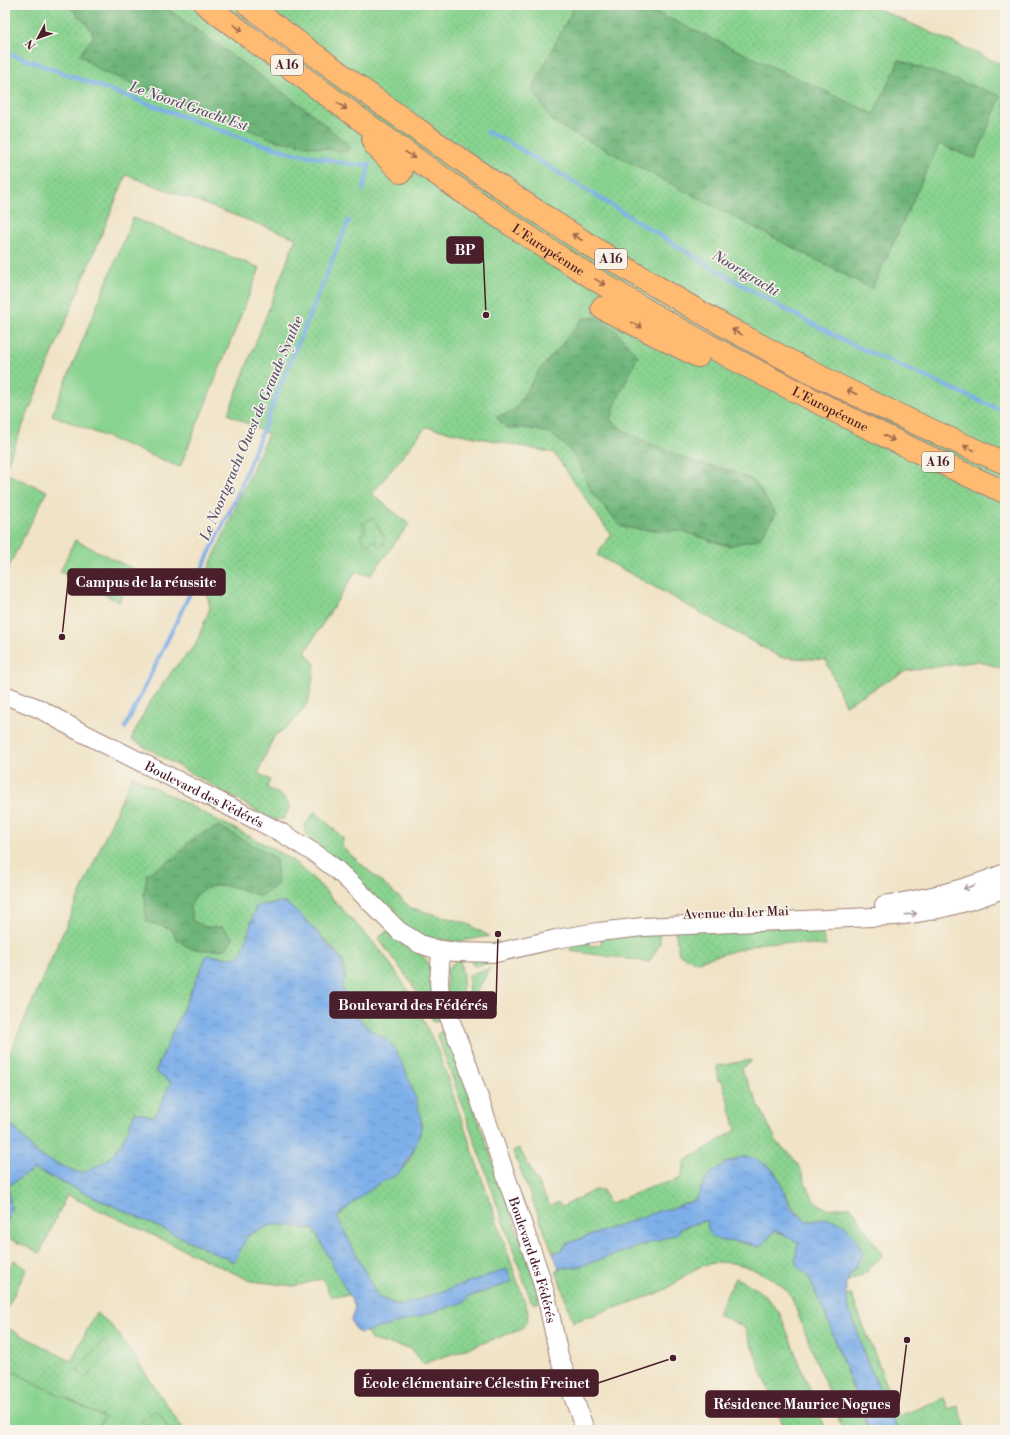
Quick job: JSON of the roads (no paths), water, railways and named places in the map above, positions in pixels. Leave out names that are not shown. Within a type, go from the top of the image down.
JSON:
[{"type":"highway","name":"L'Européenne","points":[[206,5],[367,125],[469,197],[642,308],[753,370],[870,428],[1005,492]]},
{"type":"highway","name":"L'Européenne","points":[[248,5],[470,166],[619,264],[748,338],[819,376],[933,432],[1005,463]]},
{"type":"highway","points":[[367,125],[375,145],[401,172]]},
{"type":"highway","points":[[602,308],[764,388],[795,401],[870,428]]},
{"type":"highway","points":[[968,475],[1005,496]]},
{"type":"street","name":"Boulevard des Fédérés","points":[[5,695],[40,709],[77,730],[282,833],[316,854],[337,870],[405,936],[420,944],[441,950],[438,987],[466,1060],[540,1275],[549,1308],[559,1356],[585,1430]]},
{"type":"street","name":"Boulevard des Fédérés","points":[[5,706],[77,730]]},
{"type":"street","name":"Avenue du 1er Mai","points":[[466,952],[494,942],[531,933],[624,917],[703,912],[860,908],[909,902],[948,893],[981,883],[1005,873]]},
{"type":"street","name":"Avenue du 1er Mai","points":[[441,950],[496,952],[556,939],[643,927],[706,923],[850,919],[910,914],[964,903],[1005,888]]},
{"type":"water","points":[[281,902],[287,904],[302,916],[342,960],[345,977],[342,988],[363,1023],[389,1041],[396,1051],[411,1084],[419,1109],[421,1119],[420,1132],[413,1151],[399,1173],[383,1181],[337,1217],[378,1297],[400,1306],[507,1269],[512,1282],[468,1297],[465,1302],[361,1333],[356,1331],[351,1320],[355,1307],[314,1229],[274,1224],[248,1235],[234,1262],[34,1169],[8,1186],[11,1209],[5,1227],[5,1117],[36,1153],[80,1173],[92,1169],[110,1157],[126,1133],[135,1112],[155,1117],[171,1082],[155,1072],[207,955],[229,958],[239,956],[244,947],[256,906]]},
{"type":"water","points":[[742,1157],[755,1159],[769,1167],[778,1177],[787,1201],[791,1207],[807,1221],[826,1219],[839,1222],[849,1230],[857,1241],[863,1253],[846,1282],[846,1296],[849,1311],[859,1335],[864,1354],[897,1430],[869,1430],[826,1316],[808,1275],[797,1266],[795,1260],[798,1243],[783,1234],[775,1231],[760,1247],[743,1242],[722,1241],[712,1237],[708,1229],[707,1220],[681,1228],[677,1234],[577,1267],[559,1268],[553,1253],[562,1250],[566,1244],[662,1210],[675,1208],[697,1199],[704,1182],[713,1172],[725,1164]]},
{"type":"waterway","name":"Le Noord Gracht Est","points":[[5,52],[242,138],[289,152],[355,165],[370,164],[363,190]]},
{"type":"waterway","name":"Noortgracht","points":[[487,132],[509,142],[711,267],[779,306],[853,345],[1005,412]]},
{"type":"waterway","name":"Le Noortgracht Ouest de Grande Synthe","points":[[125,728],[236,498],[349,220]]},
{"type":"place","name":"BP","points":[[486,315]]},
{"type":"place","name":"Campus de la réussite","points":[[62,637]]},
{"type":"place","name":"Boulevard des Fédérés","points":[[498,934]]},
{"type":"place","name":"Résidence Maurice Nogues","points":[[907,1340]]},
{"type":"place","name":"École élémentaire Célestin Freinet","points":[[673,1358]]}]
